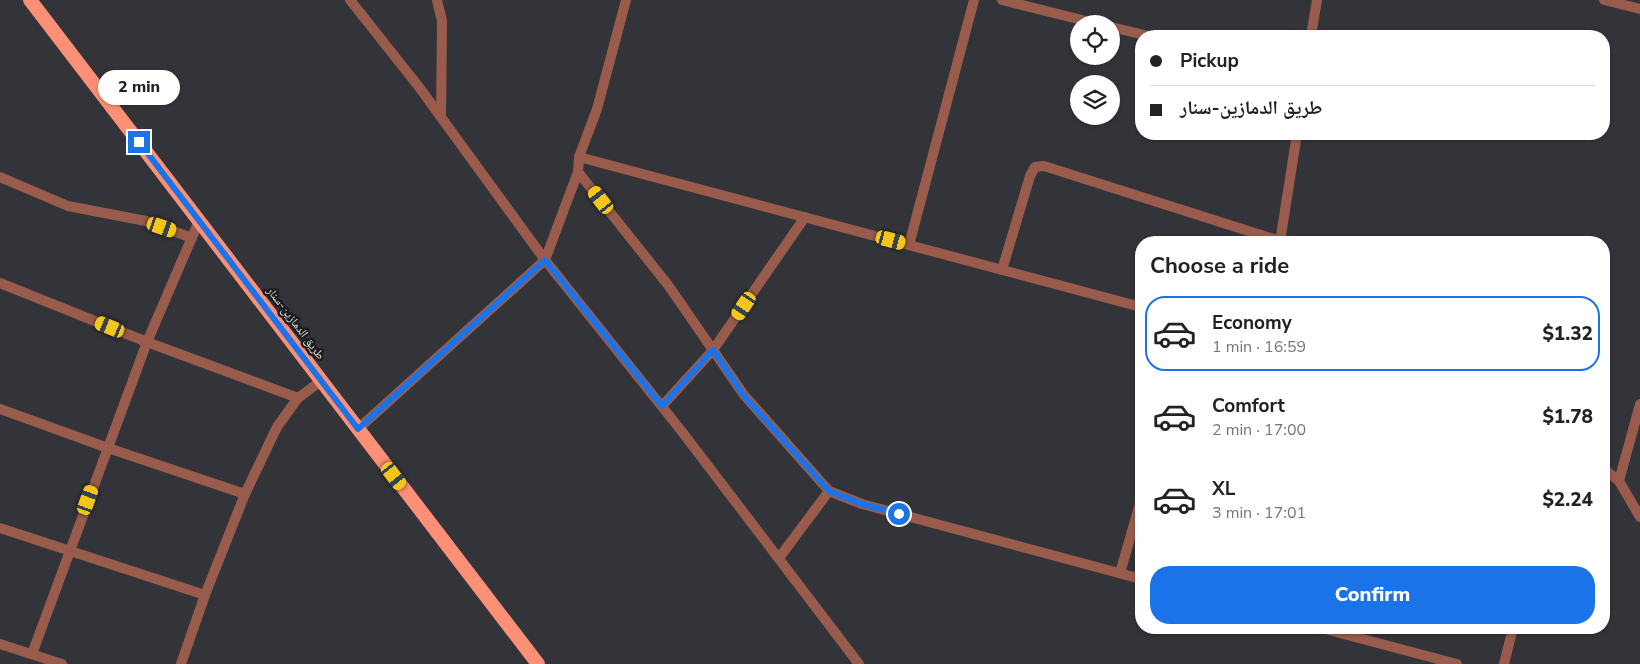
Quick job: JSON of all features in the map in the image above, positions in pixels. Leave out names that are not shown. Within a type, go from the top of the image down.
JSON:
[{"type":"highway","name":"طريق الدمازين-سنار","points":[[30,0],[538,664]]},
{"type":"street","points":[[350,0],[441,117],[545,260],[662,406],[859,664]]},
{"type":"street","points":[[437,0],[442,21],[441,117]]},
{"type":"street","points":[[358,429],[545,260],[578,172],[579,158],[597,109],[626,0]]},
{"type":"street","points":[[909,245],[974,0]]},
{"type":"street","points":[[1002,0],[1070,17]]},
{"type":"street","points":[[1312,30],[1317,0]]},
{"type":"street","points":[[1604,0],[1640,9]]},
{"type":"street","points":[[1120,29],[1135,33]]},
{"type":"street","points":[[1281,236],[1296,140]]},
{"type":"street","points":[[579,158],[1135,305]]},
{"type":"street","points":[[1002,270],[1030,176],[1034,168],[1044,166],[1261,236]]},
{"type":"street","points":[[578,172],[668,285],[744,396],[829,491],[862,504],[1135,578]]},
{"type":"street","points":[[1,179],[68,206],[146,221],[192,238]]},
{"type":"street","points":[[662,406],[713,350],[804,217]]},
{"type":"street","points":[[32,654],[147,342],[199,222]]},
{"type":"street","points":[[0,283],[147,342],[298,398]]},
{"type":"street","points":[[180,664],[245,494],[276,426],[298,398],[321,381]]},
{"type":"street","points":[[1619,481],[1640,404]]},
{"type":"street","points":[[0,409],[245,494]]},
{"type":"street","points":[[1610,474],[1619,481],[1640,517]]},
{"type":"street","points":[[779,558],[829,491]]},
{"type":"street","points":[[1120,574],[1135,521]]},
{"type":"street","points":[[0,528],[205,595]]},
{"type":"street","points":[[1344,634],[1457,664]]},
{"type":"street","points":[[1504,664],[1512,634]]},
{"type":"street","points":[[0,644],[62,664]]},
{"type":"route","points":[[139,142],[358,429],[545,260],[662,406],[713,350],[744,396],[829,491],[862,504],[899,514]]}]
